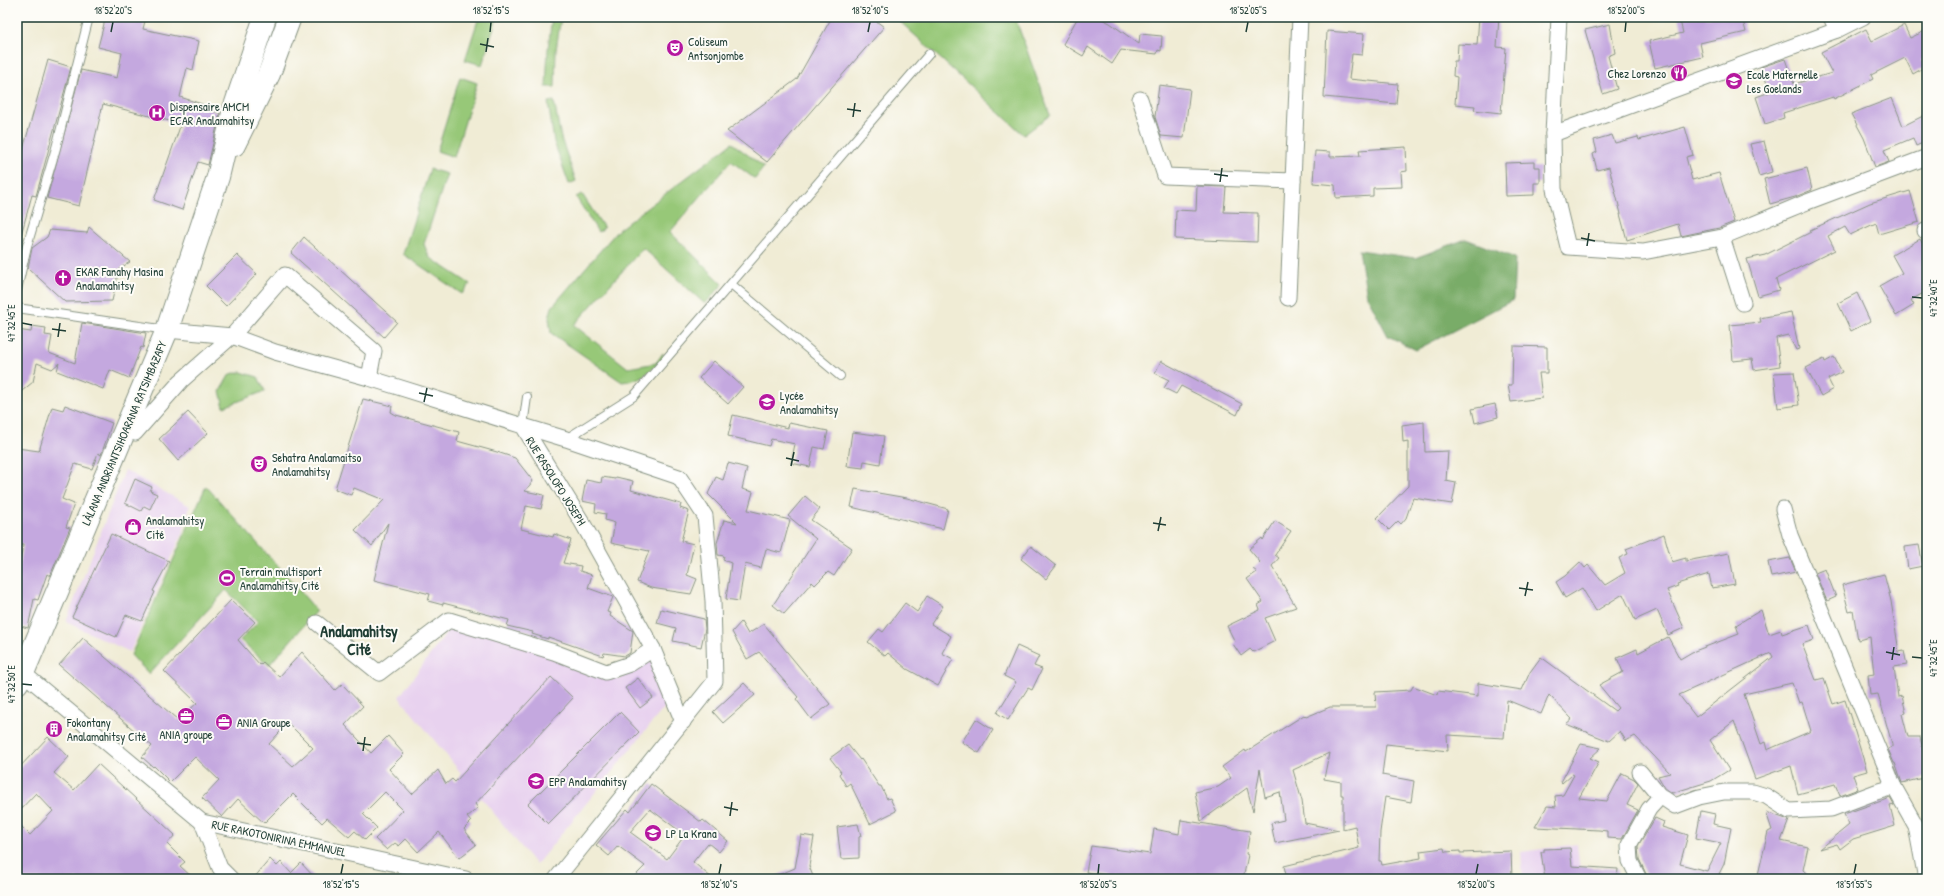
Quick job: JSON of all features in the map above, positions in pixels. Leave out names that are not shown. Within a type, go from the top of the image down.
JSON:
[{"type":"main road","name":"LÀLANA ANDRIANTSIHOARANA RATSIMBAZAFY","points":[[20,678],[167,330],[218,177],[234,109],[265,17]]},
{"type":"main road","name":"LÀLANA ANDRIANTSIHOARANA RATSIMBAZAFY","points":[[218,177],[269,74],[290,17]]},
{"type":"street","points":[[1288,298],[1300,17]]},
{"type":"street","points":[[1559,17],[1553,134],[1554,188],[1568,246],[1643,252],[1722,237],[1807,202],[1927,156]]},
{"type":"street","points":[[1553,134],[1834,23],[1863,17]]},
{"type":"street","points":[[1140,100],[1165,176],[1293,181]]},
{"type":"street","points":[[1722,237],[1743,303]]},
{"type":"street","points":[[126,428],[135,433],[181,381],[232,336],[285,275],[374,351],[369,378]]},
{"type":"street","name":"RUE RASOLOFO JOSEPH","points":[[167,330],[232,336],[275,352],[369,378],[523,426],[582,522],[653,649],[683,722]]},
{"type":"street","points":[[523,426],[566,438],[679,477],[705,516],[713,601],[715,681],[556,879]]},
{"type":"street","points":[[1783,509],[1790,535],[1894,787],[1916,826],[1926,879]]},
{"type":"street","points":[[317,623],[379,673],[449,620],[554,652],[606,672],[630,664],[653,649]]},
{"type":"street","name":"RUE RAKOTONIRINA EMMANUEL","points":[[20,678],[202,822],[466,879]]},
{"type":"street","points":[[1640,772],[1660,797],[1675,806],[1698,797],[1718,793],[1753,792],[1766,796],[1789,811],[1831,809],[1876,792],[1894,787]]},
{"type":"street","points":[[1639,879],[1630,861],[1629,846],[1649,809],[1660,797]]},
{"type":"street","points":[[202,822],[220,868],[231,879]]},
{"type":"lane","points":[[17,290],[27,246],[56,148],[89,17]]},
{"type":"lane","points":[[566,438],[634,396],[929,54]]},
{"type":"lane","points":[[731,284],[840,376]]},
{"type":"lane","points":[[17,308],[167,330]]},
{"type":"lane","points":[[523,426],[527,397]]},
{"type":"shaded area","points":[[125,470],[190,506],[183,532],[130,652],[66,622]]},
{"type":"shaded area","name":"EPP Analamahitsy","points":[[458,617],[606,672],[619,680],[653,649],[673,697],[536,865],[399,697]]},
{"type":"shaded area","points":[[1577,844],[1581,879],[1523,879],[1521,852]]},
{"type":"green space","points":[[479,17],[497,17],[482,65],[465,60]]},
{"type":"green space","points":[[552,17],[561,17],[556,50],[555,87],[546,87],[548,48]]},
{"type":"green space","points":[[895,17],[1015,17],[1050,115],[1024,135]]},
{"type":"green space","points":[[460,77],[477,83],[454,157],[437,151]]},
{"type":"green space","points":[[554,101],[561,138],[576,181],[569,184],[554,142],[548,102]]},
{"type":"green space","points":[[732,143],[764,167],[755,179],[731,161],[670,232],[723,284],[705,304],[643,248],[574,325],[628,368],[656,363],[663,353],[663,358],[645,374],[634,380],[622,382],[551,333],[549,318],[552,307],[618,230]]},
{"type":"green space","points":[[430,169],[447,174],[424,244],[429,257],[470,284],[462,294],[403,254]]},
{"type":"green space","points":[[582,194],[604,228],[598,232],[576,197]]},
{"type":"green space","points":[[1466,239],[1515,258],[1513,300],[1416,350],[1388,336],[1367,296],[1359,250],[1415,258]]},
{"type":"green space","points":[[241,372],[258,377],[265,391],[224,407],[220,391],[230,374]]},
{"type":"green space","name":"Terrain multisport Analamahitsy Cité","points":[[206,486],[317,611],[269,665],[240,640],[258,622],[226,590],[149,674],[131,655]]},
{"type":"building","points":[[114,17],[146,17],[143,29],[199,41],[193,70],[187,68],[180,97],[211,107],[210,110],[220,113],[208,165],[198,162],[182,210],[154,200],[181,124],[103,104],[79,206],[47,198],[81,70],[117,78],[122,53],[98,47],[105,20],[113,22]]},
{"type":"building","points":[[832,17],[871,17],[884,27],[767,162],[727,131],[797,79]]},
{"type":"building","points":[[1078,17],[1098,17],[1110,23],[1139,44],[1140,34],[1162,36],[1161,51],[1158,50],[1157,54],[1121,50],[1112,64],[1088,47],[1083,56],[1063,44]]},
{"type":"building","points":[[1479,17],[1499,17],[1497,47],[1506,48],[1501,113],[1474,110],[1475,106],[1455,104],[1457,77],[1453,76],[1454,61],[1457,61],[1458,44],[1477,45]]},
{"type":"building","points":[[1679,17],[1742,17],[1746,32],[1700,43],[1703,57],[1655,68],[1649,41],[1683,33]]},
{"type":"building","points":[[1610,24],[1615,53],[1608,56],[1617,89],[1603,94],[1585,30]]},
{"type":"building","points":[[1904,25],[1910,38],[1927,30],[1927,58],[1921,60],[1925,67],[1913,74],[1905,58],[1871,75],[1873,79],[1834,99],[1833,97],[1783,113],[1784,118],[1765,124],[1756,97],[1770,92],[1761,67],[1785,59],[1794,84],[1832,73],[1821,52],[1866,29],[1872,41]]},
{"type":"building","points":[[1327,31],[1364,34],[1362,55],[1352,54],[1349,79],[1398,84],[1396,104],[1324,97]]},
{"type":"building","points":[[48,60],[71,67],[36,196],[32,195],[21,235],[17,235],[17,171]]},
{"type":"building","points":[[1159,85],[1190,89],[1184,138],[1161,136],[1155,117]]},
{"type":"building","points":[[1892,98],[1903,126],[1927,114],[1927,141],[1916,146],[1913,138],[1884,150],[1889,162],[1875,167],[1864,138],[1851,114]]},
{"type":"building","points":[[1685,127],[1693,155],[1686,157],[1692,180],[1719,173],[1734,222],[1719,228],[1681,236],[1678,224],[1627,240],[1609,167],[1597,170],[1593,154],[1597,152],[1594,140],[1612,135],[1615,143],[1638,137],[1639,140]]},
{"type":"building","points":[[1764,141],[1772,172],[1759,176],[1750,144]]},
{"type":"building","points":[[1406,147],[1407,171],[1401,172],[1402,187],[1373,188],[1373,196],[1336,198],[1335,185],[1313,183],[1315,151],[1330,152],[1330,157],[1360,156],[1359,150]]},
{"type":"building","points":[[1534,162],[1534,167],[1540,167],[1540,183],[1534,183],[1534,195],[1506,196],[1505,163]]},
{"type":"building","points":[[1807,168],[1812,190],[1795,197],[1770,204],[1764,179]]},
{"type":"building","points":[[1197,186],[1226,187],[1224,212],[1258,213],[1257,242],[1175,239],[1176,210],[1196,211]]},
{"type":"building","points":[[1910,191],[1919,222],[1879,234],[1876,223],[1850,235],[1845,227],[1828,236],[1835,250],[1776,279],[1779,290],[1758,296],[1747,259],[1765,255],[1811,232],[1810,230],[1870,203]]},
{"type":"building","points":[[89,227],[130,262],[119,269],[112,301],[65,302],[28,268],[32,248],[47,237],[50,230],[87,233]]},
{"type":"building","points":[[304,237],[397,322],[384,337],[291,253]]},
{"type":"building","points":[[1920,239],[1927,252],[1927,291],[1911,300],[1914,305],[1896,316],[1879,286],[1902,273],[1892,255]]},
{"type":"building","points":[[237,255],[257,274],[226,306],[206,286]]},
{"type":"building","points":[[1857,293],[1870,321],[1851,331],[1838,303]]},
{"type":"building","points":[[1791,312],[1799,349],[1796,350],[1788,335],[1776,338],[1780,366],[1754,370],[1752,359],[1733,361],[1730,325],[1761,322],[1760,318]]},
{"type":"building","points":[[82,323],[146,333],[143,348],[141,347],[129,378],[110,370],[103,389],[57,371],[59,363],[52,369],[37,363],[33,382],[17,395],[17,330],[31,332],[32,326],[46,328],[45,335],[52,336],[49,353],[75,363]]},
{"type":"building","points":[[1513,346],[1547,347],[1547,373],[1539,373],[1542,398],[1511,402],[1508,385],[1512,385]]},
{"type":"building","points":[[1834,357],[1842,372],[1828,379],[1833,389],[1821,396],[1806,368],[1824,359],[1825,362]]},
{"type":"building","points":[[714,361],[743,387],[728,404],[699,378]]},
{"type":"building","points":[[1161,361],[1242,404],[1237,415],[1181,386],[1176,394],[1164,388],[1169,380],[1155,373]]},
{"type":"building","points":[[1794,372],[1799,405],[1778,408],[1774,373]]},
{"type":"building","points":[[363,399],[392,406],[391,412],[396,415],[459,432],[457,441],[515,458],[533,481],[525,491],[544,495],[541,509],[526,506],[521,529],[553,537],[554,534],[571,540],[563,563],[581,566],[580,571],[592,575],[588,588],[613,597],[607,612],[611,613],[610,616],[633,631],[630,653],[625,656],[604,653],[603,656],[548,637],[548,639],[532,634],[533,632],[507,626],[509,620],[443,603],[443,605],[428,601],[430,594],[374,580],[388,523],[372,546],[355,530],[384,500],[354,488],[351,495],[335,489]]},
{"type":"building","points":[[1495,404],[1498,417],[1475,423],[1472,409]]},
{"type":"building","points":[[65,405],[112,423],[101,455],[98,453],[92,469],[75,464],[62,499],[74,504],[66,527],[70,528],[50,576],[47,574],[38,600],[34,599],[28,628],[17,625],[17,581],[23,545],[17,544],[17,448],[39,451],[52,407],[63,410]]},
{"type":"building","points":[[188,412],[208,433],[178,461],[159,439]]},
{"type":"building","points":[[733,415],[788,428],[789,423],[828,431],[824,449],[814,447],[810,467],[791,463],[795,444],[771,439],[769,446],[728,436]]},
{"type":"building","points":[[1424,422],[1425,452],[1448,451],[1446,481],[1456,483],[1452,504],[1413,498],[1406,518],[1401,524],[1398,521],[1389,530],[1377,518],[1408,486],[1408,441],[1403,442],[1402,425]]},
{"type":"building","points":[[852,432],[884,436],[880,464],[864,461],[863,468],[847,466]]},
{"type":"building","points":[[728,463],[747,468],[742,489],[753,492],[748,510],[790,520],[781,553],[766,549],[761,568],[745,564],[739,601],[726,599],[731,563],[723,560],[724,556],[718,555],[717,543],[724,520],[737,523],[708,494],[716,477],[723,480]]},
{"type":"building","points":[[602,477],[615,479],[616,477],[633,481],[631,490],[681,504],[680,508],[689,511],[681,541],[694,544],[687,575],[697,579],[691,594],[651,588],[637,582],[649,551],[611,543],[615,523],[605,520],[606,514],[595,512],[596,504],[582,501],[586,480],[601,483]]},
{"type":"building","points":[[135,479],[152,487],[150,491],[157,494],[150,509],[144,506],[141,511],[125,503]]},
{"type":"building","points":[[855,489],[907,498],[948,509],[943,529],[851,507]]},
{"type":"building","points":[[805,496],[820,509],[811,520],[852,548],[834,576],[828,572],[815,585],[812,582],[784,614],[773,605],[816,539],[788,516]]},
{"type":"building","points":[[1275,521],[1291,531],[1275,555],[1279,558],[1272,566],[1296,607],[1265,618],[1275,641],[1253,652],[1250,649],[1241,656],[1233,644],[1235,642],[1227,626],[1260,610],[1258,605],[1263,602],[1247,579],[1257,572],[1253,569],[1260,562],[1249,549],[1262,538],[1263,540]]},
{"type":"building","points":[[111,534],[169,561],[153,591],[155,592],[142,621],[126,615],[116,637],[72,617]]},
{"type":"building","points":[[1664,534],[1672,562],[1686,558],[1686,561],[1729,553],[1735,584],[1712,588],[1709,574],[1677,584],[1678,586],[1667,590],[1684,628],[1668,635],[1657,610],[1635,620],[1623,594],[1596,611],[1582,588],[1565,598],[1556,582],[1580,562],[1585,568],[1588,565],[1605,585],[1625,573],[1619,558],[1628,554],[1626,549]]},
{"type":"building","points":[[1919,545],[1923,566],[1908,569],[1905,547]]},
{"type":"building","points":[[1031,546],[1056,566],[1046,579],[1021,559]]},
{"type":"building","points":[[1790,558],[1796,572],[1771,577],[1768,562]]},
{"type":"building","points":[[1825,569],[1836,597],[1827,601],[1815,573]]},
{"type":"building","points":[[1884,574],[1891,601],[1899,652],[1904,651],[1907,665],[1894,667],[1898,697],[1902,696],[1906,713],[1902,714],[1908,737],[1920,737],[1927,768],[1927,777],[1902,783],[1888,749],[1892,747],[1892,744],[1878,694],[1870,695],[1868,675],[1874,674],[1870,637],[1858,640],[1853,611],[1849,612],[1842,585]]},
{"type":"building","points":[[927,596],[943,606],[931,624],[951,636],[942,653],[953,659],[938,686],[907,669],[888,653],[885,656],[868,642],[879,629],[883,632],[905,603],[917,612]]},
{"type":"building","points":[[231,600],[255,622],[238,640],[260,665],[263,662],[279,677],[302,652],[335,690],[342,684],[363,706],[345,725],[371,753],[388,736],[404,754],[389,769],[412,794],[438,770],[446,784],[452,779],[455,782],[551,677],[573,698],[475,804],[478,808],[467,817],[471,822],[464,829],[476,845],[459,858],[439,832],[418,852],[406,839],[399,846],[395,843],[387,850],[375,839],[403,810],[385,792],[363,814],[377,828],[365,840],[355,831],[349,837],[327,818],[322,823],[293,794],[264,823],[238,799],[222,817],[202,798],[219,780],[195,757],[170,782],[154,766],[153,767],[142,757],[152,746],[59,665],[83,638],[178,720],[197,703],[164,671]],"holes":[[[288,723],[313,748],[293,766],[269,744]]]},
{"type":"building","points":[[661,609],[704,619],[705,629],[701,647],[673,641],[676,628],[657,623]]},
{"type":"building","points":[[1761,610],[1769,634],[1781,630],[1782,634],[1809,625],[1814,640],[1802,644],[1816,680],[1824,678],[1833,704],[1845,700],[1867,771],[1853,775],[1858,789],[1840,796],[1835,784],[1798,794],[1791,766],[1755,779],[1734,721],[1710,740],[1729,770],[1711,781],[1672,793],[1665,788],[1658,776],[1670,773],[1635,736],[1626,741],[1620,731],[1609,741],[1566,724],[1572,719],[1549,695],[1541,714],[1507,700],[1504,738],[1447,735],[1448,751],[1386,744],[1382,775],[1414,781],[1411,802],[1385,797],[1380,832],[1379,861],[1381,861],[1382,865],[1421,858],[1420,851],[1444,848],[1445,852],[1460,851],[1460,853],[1511,851],[1512,878],[1389,879],[1388,877],[1366,879],[1287,879],[1284,866],[1359,848],[1355,826],[1343,829],[1343,795],[1341,795],[1341,782],[1324,779],[1329,753],[1293,770],[1302,801],[1305,823],[1339,830],[1275,843],[1271,823],[1284,820],[1280,792],[1265,797],[1260,769],[1253,811],[1247,788],[1201,821],[1195,792],[1218,787],[1231,778],[1222,767],[1245,750],[1246,752],[1304,715],[1306,717],[1330,707],[1376,707],[1375,692],[1411,690],[1413,686],[1437,695],[1438,691],[1478,696],[1478,683],[1522,690],[1530,672],[1541,657],[1615,711],[1618,708],[1599,685],[1623,672],[1617,658],[1637,649],[1638,653],[1668,637],[1680,659],[1692,652],[1739,634],[1736,625]],"holes":[[[1771,653],[1773,657],[1696,717],[1679,695]],[[1792,683],[1799,703],[1802,702],[1811,731],[1767,750],[1765,742],[1761,744],[1744,694]]]},
{"type":"building","points":[[741,622],[748,634],[764,624],[830,704],[811,719],[796,699],[798,697],[759,652],[747,659],[732,632]]},
{"type":"building","points":[[1017,646],[1039,656],[1034,666],[1042,669],[1032,690],[1028,688],[1008,720],[997,713],[1016,682],[1004,676]]},
{"type":"building","points":[[638,678],[653,698],[640,708],[625,688]]},
{"type":"building","points":[[744,683],[755,695],[723,723],[713,712]]},
{"type":"building","points":[[620,712],[639,732],[548,824],[528,804]]},
{"type":"building","points":[[976,719],[993,730],[979,753],[962,742]]},
{"type":"building","points":[[48,737],[69,757],[54,773],[74,790],[98,764],[175,835],[167,844],[185,862],[180,866],[194,879],[17,879],[17,822],[30,835],[53,811],[36,793],[17,813],[17,770]]},
{"type":"building","points":[[1581,744],[1601,748],[1590,758],[1599,762],[1579,798],[1607,801],[1622,773],[1634,779],[1638,783],[1627,805],[1638,810],[1622,839],[1607,838],[1607,831],[1535,827],[1547,806],[1556,807],[1555,796],[1563,795],[1574,775],[1572,774],[1562,783],[1561,782]]},
{"type":"building","points":[[848,745],[860,760],[861,759],[879,786],[881,786],[887,799],[890,798],[896,811],[870,824],[850,783],[846,786],[839,774],[841,772],[830,758]]},
{"type":"building","points":[[651,784],[701,822],[703,820],[728,841],[719,852],[708,843],[693,862],[713,879],[632,879],[645,866],[618,846],[609,856],[596,845],[627,809],[630,812]],"holes":[[[650,809],[685,835],[667,859],[630,832]]]},
{"type":"building","points":[[1890,798],[1894,805],[1890,806],[1895,826],[1853,839],[1840,849],[1837,844],[1820,849],[1849,825],[1844,814]]},
{"type":"building","points":[[1701,811],[1715,814],[1713,824],[1731,828],[1724,864],[1719,874],[1722,875],[1721,879],[1677,879],[1660,876],[1660,878],[1647,876],[1639,859],[1638,847],[1655,818],[1664,822],[1662,827],[1688,835],[1680,864],[1707,871],[1721,843],[1696,838]]},
{"type":"building","points":[[1766,812],[1789,820],[1781,841],[1808,847],[1803,870],[1813,879],[1757,879],[1768,832],[1772,830]]},
{"type":"building","points":[[1181,820],[1250,831],[1246,854],[1248,855],[1243,879],[1218,879],[1196,874],[1196,879],[1137,879],[1086,872],[1091,846],[1150,854],[1154,829],[1179,834]]},
{"type":"building","points":[[858,824],[861,836],[859,837],[859,858],[841,859],[837,827]]},
{"type":"building","points":[[801,835],[814,837],[809,866],[814,879],[769,879],[795,868]]},
{"type":"building","points":[[1570,848],[1572,866],[1618,869],[1617,879],[1545,879],[1541,852],[1544,852],[1544,849]]},
{"type":"building","points":[[270,859],[277,866],[281,862],[291,873],[301,863],[316,879],[253,879]]},
{"type":"place","name":"Coliseum Antsonjombe","points":[[675,48]]},
{"type":"place","name":"Chez Lorenzo","points":[[1679,73]]},
{"type":"place","name":"Ecole Maternelle Les Goelands","points":[[1734,81]]},
{"type":"place","name":"Dispensaire AMCM ECAR Analamahitsy","points":[[157,113]]},
{"type":"place","name":"EKAR Fanahy Masina Analamahitsy","points":[[63,278]]},
{"type":"place","name":"Lycée Analamahitsy","points":[[767,402]]},
{"type":"place","name":"Sehatra Analamaitso Analamahitsy","points":[[259,464]]},
{"type":"place","name":"Analamahitsy Cité","points":[[133,527]]},
{"type":"place","name":"Terrain multisport Analamahitsy Cité","points":[[227,578]]},
{"type":"place","name":"ANIA groupe","points":[[186,716]]},
{"type":"place","name":"ANIA Groupe","points":[[224,722]]},
{"type":"place","name":"Fokontany Analamahitsy Cité","points":[[54,729]]},
{"type":"place","name":"EPP Analamahitsy","points":[[536,781]]},
{"type":"place","name":"LP La Krana","points":[[653,833]]},
{"type":"district","name":"Analamahitsy Cité","points":[[359,640]]}]
